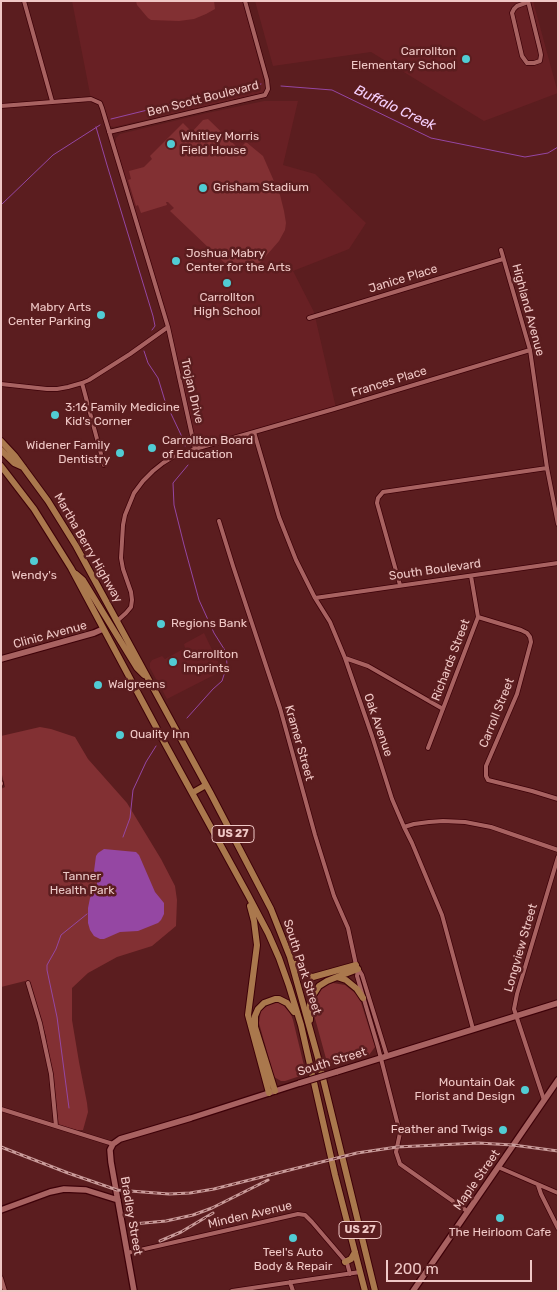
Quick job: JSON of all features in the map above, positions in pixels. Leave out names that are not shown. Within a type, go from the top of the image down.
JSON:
[{"type":"main road","name":"Martha Berry Highway","points":[[1,441],[24,468],[65,526],[114,623]]},
{"type":"main road","points":[[1,450],[14,463],[24,468]]},
{"type":"main road","name":"Martha Berry Highway","points":[[1,466],[34,509],[72,570],[103,629]]},
{"type":"main road","points":[[72,570],[82,580],[114,623],[103,629]]},
{"type":"main road","name":"South Park Street","points":[[114,623],[149,679],[206,785],[271,909],[290,957],[318,1058],[375,1291]]},
{"type":"main road","name":"South Park Street","points":[[103,629],[248,895],[278,958],[289,986],[300,1025],[365,1291]]},
{"type":"main road","points":[[192,793],[206,785]]},
{"type":"main road","points":[[248,895],[257,945],[248,1015],[272,1092]]},
{"type":"main road","points":[[290,957],[300,971],[313,977],[357,967]]},
{"type":"main road","points":[[310,1028],[310,1004],[314,994],[323,983],[357,967]]},
{"type":"main road","points":[[337,977],[352,984],[363,998]]},
{"type":"main road","points":[[272,1092],[255,1028],[256,1012],[264,1003],[279,999],[288,1003],[300,1025]]},
{"type":"main road","points":[[346,1262],[351,1259],[355,1252]]},
{"type":"street","points":[[24,1],[52,101]]},
{"type":"street","name":"Ben Scott Boulevard","points":[[109,132],[265,95],[268,89],[267,80],[245,1]]},
{"type":"street","points":[[528,2],[540,50],[540,61],[534,63],[527,63],[522,56],[512,14],[517,6],[528,2]]},
{"type":"street","name":"Trojan Drive","points":[[1,106],[93,99],[100,103],[168,327],[195,449]]},
{"type":"street","name":"Highland Avenue","points":[[501,250],[530,350],[547,468],[558,524]]},
{"type":"street","name":"Janice Place","points":[[309,318],[503,259]]},
{"type":"street","points":[[1,384],[57,389],[82,383],[168,327]]},
{"type":"street","name":"Frances Place","points":[[195,449],[530,350]]},
{"type":"street","points":[[82,383],[104,464]]},
{"type":"street","name":"Oak Avenue","points":[[254,432],[279,517],[296,560],[315,598],[330,622],[345,658],[392,799],[442,914],[473,1029]]},
{"type":"street","points":[[114,623],[126,613],[132,600],[121,558],[123,525],[128,506],[138,487],[153,471],[176,456],[195,449]]},
{"type":"street","points":[[400,585],[378,503],[378,498],[383,492],[547,468]]},
{"type":"street","name":"Kramer Street","points":[[219,521],[280,708],[334,896],[348,928],[357,967],[357,976],[400,1133],[396,1152],[400,1164],[467,1210]]},
{"type":"street","name":"South Boulevard","points":[[315,598],[558,563]]},
{"type":"street","name":"Richards Street","points":[[428,748],[478,617],[471,576]]},
{"type":"street","name":"Carroll Street","points":[[478,617],[521,630],[530,637],[531,642],[517,694],[486,766],[486,776],[488,780],[558,799]]},
{"type":"street","name":"Clinic Avenue","points":[[1,659],[94,634],[103,629]]},
{"type":"street","points":[[345,658],[368,666],[443,709]]},
{"type":"street","points":[[404,827],[429,822],[465,822],[491,827],[558,850]]},
{"type":"street","name":"Longview Street","points":[[544,1100],[514,1009],[558,857]]},
{"type":"street","name":"Kramer Street","points":[[357,967],[362,975],[387,1056]]},
{"type":"street","points":[[28,983],[40,1022],[51,1074],[56,1126]]},
{"type":"street","name":"South Street","points":[[113,1144],[120,1139],[558,1003]]},
{"type":"street","name":"Maple Street","points":[[413,1291],[558,1080]]},
{"type":"street","points":[[1,1108],[113,1144]]},
{"type":"street","name":"Bradley Street","points":[[113,1144],[110,1156],[134,1291]]},
{"type":"street","points":[[498,1167],[558,1193]]},
{"type":"street","points":[[538,1185],[558,1228]]},
{"type":"street","points":[[1,1210],[50,1192],[64,1189],[86,1190],[118,1200]]},
{"type":"street","name":"Minden Avenue","points":[[127,1254],[298,1214],[305,1215],[312,1222],[346,1262],[350,1274]]},
{"type":"street","points":[[232,1291],[360,1272]]},
{"type":"street","points":[[1,1278],[5,1291]]},
{"type":"street","points":[[290,1282],[293,1291]]},
{"type":"shaded area","points":[[72,1],[243,1],[266,89],[263,93],[114,127],[110,126],[103,102],[91,99]]},
{"type":"shaded area","name":"Carrollton Elementary School","points":[[255,1],[533,1],[558,93],[484,121],[371,52],[273,66]]},
{"type":"shaded area","name":"Carrollton High School","points":[[264,101],[298,101],[283,165],[315,174],[366,223],[349,249],[293,271],[314,312],[336,408],[195,449],[168,327],[115,143],[116,138],[120,134]]},
{"type":"shaded area","points":[[204,633],[218,662],[216,674],[167,699],[150,668],[150,663],[152,660],[162,656],[165,659],[185,648],[184,644]]},
{"type":"shaded area","points":[[104,849],[136,852],[139,855],[155,892],[164,903],[164,914],[158,923],[138,931],[120,932],[104,939],[94,936],[88,923],[88,908],[90,898],[97,885],[94,871],[96,856]]},
{"type":"green space","points":[[136,1],[214,1],[215,9],[194,19],[179,21],[151,20],[137,5]]},
{"type":"green space","name":"Grisham Stadium","points":[[208,119],[239,149],[246,142],[263,156],[280,195],[286,223],[285,230],[279,241],[259,264],[230,268],[170,211],[174,208],[168,202],[166,202],[167,205],[141,213],[138,205],[136,206],[128,180],[131,179],[129,171],[144,167],[152,159],[150,156],[183,123],[192,132],[203,120]]},
{"type":"green space","name":"Tanner Health Park","points":[[40,727],[75,737],[88,759],[127,803],[175,886],[177,900],[176,926],[152,946],[117,957],[88,973],[72,988],[72,1020],[88,1112],[83,1130],[56,1126],[46,1036],[25,981],[1,987],[1,789],[5,787],[1,771],[1,736]]},
{"type":"green space","points":[[333,983],[345,985],[359,996],[375,1047],[369,1055],[328,1066],[313,1011],[313,1001],[319,990],[325,985]]},
{"type":"green space","points":[[277,1002],[290,1012],[306,1074],[285,1081],[274,1077],[259,1023],[261,1010]]},
{"type":"waterway","name":"Buffalo Creek","points":[[111,119],[261,84]]},
{"type":"waterway","name":"Buffalo Creek","points":[[281,86],[332,90],[431,138],[525,157],[548,153],[558,147]]},
{"type":"waterway","name":"Buffalo Creek","points":[[1,205],[53,155],[100,125]]},
{"type":"waterway","points":[[96,127],[153,316],[155,326],[152,330]]},
{"type":"waterway","points":[[144,351],[148,363],[158,378],[165,401],[185,446]]},
{"type":"waterway","points":[[187,718],[222,681],[227,665],[226,652],[214,633],[199,600],[174,505],[173,483],[188,465]]},
{"type":"waterway","points":[[123,837],[130,818],[133,790],[156,746]]},
{"type":"waterway","points":[[69,1108],[57,1017],[47,965],[61,935],[87,914]]},
{"type":"railway","points":[[1,1147],[117,1190],[169,1194],[214,1189],[357,1153],[397,1147],[478,1143],[558,1151]]},
{"type":"railway","points":[[133,1224],[166,1221],[193,1215],[212,1208],[268,1180]]},
{"type":"railway","points":[[160,1241],[181,1232],[213,1213]]},
{"type":"place","name":"Carrollton Elementary School","points":[[466,59]]},
{"type":"place","name":"Whitley Morris Field House","points":[[171,144]]},
{"type":"place","name":"Grisham Stadium","points":[[203,188]]},
{"type":"place","name":"Joshua Mabry Center for the Arts","points":[[176,261]]},
{"type":"place","name":"Carrollton High School","points":[[227,283]]},
{"type":"place","name":"Mabry Arts Center Parking","points":[[101,315]]},
{"type":"place","name":"3:16 Family Medicine Kid's Corner","points":[[55,415]]},
{"type":"place","name":"Carrollton Board of Education","points":[[152,448]]},
{"type":"place","name":"Widener Family Dentistry","points":[[120,453]]},
{"type":"place","name":"Wendy's","points":[[34,561]]},
{"type":"place","name":"Regions Bank","points":[[161,624]]},
{"type":"place","name":"Carrollton Imprints","points":[[173,662]]},
{"type":"place","name":"Walgreens","points":[[98,685]]},
{"type":"place","name":"Quality Inn","points":[[120,735]]},
{"type":"place","name":"Mountain Oak Florist and Design","points":[[525,1090]]},
{"type":"place","name":"Feather and Twigs","points":[[503,1130]]},
{"type":"place","name":"The Heirloom Cafe","points":[[500,1218]]},
{"type":"place","name":"Teel's Auto Body & Repair","points":[[293,1238]]}]
